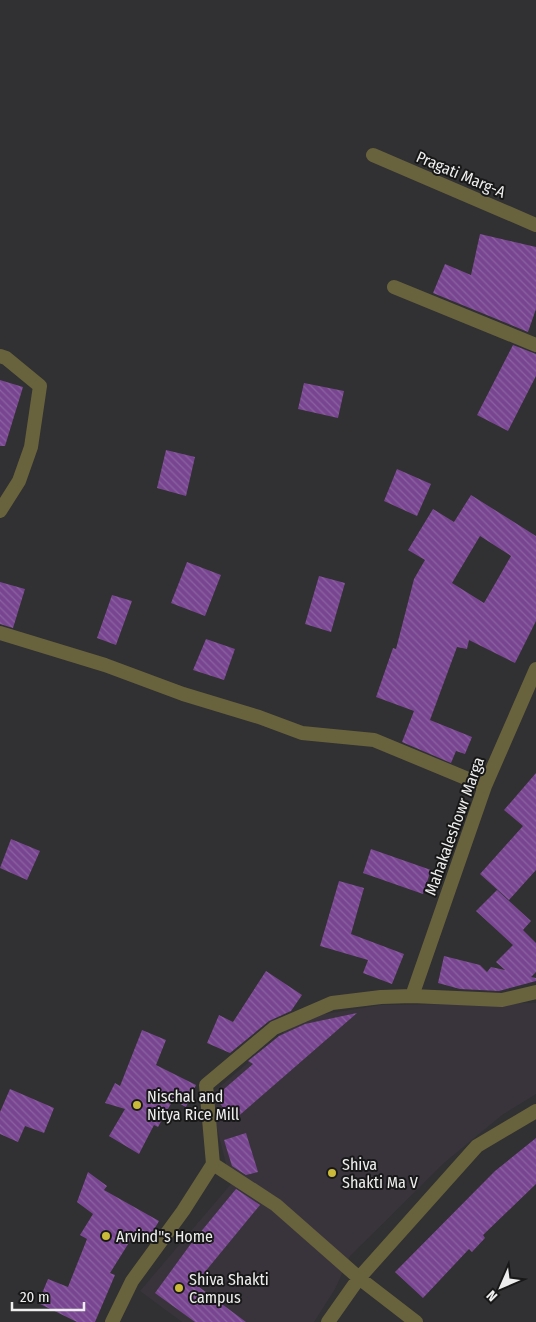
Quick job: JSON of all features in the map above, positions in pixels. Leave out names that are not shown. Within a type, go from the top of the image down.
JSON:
[{"type":"street","name":"Pragati Marg-A","points":[[373,156],[536,225]]},
{"type":"street","points":[[394,287],[536,345]]},
{"type":"street","points":[[0,356],[6,358],[40,386],[30,447],[19,481],[0,511]]},
{"type":"street","points":[[0,633],[105,665],[183,694],[259,717],[302,733],[374,740],[485,786]]},
{"type":"street","name":"Mahakaleshowr Marga","points":[[412,996],[485,786],[535,670]]},
{"type":"street","points":[[112,1322],[132,1281],[183,1211],[213,1164],[206,1085],[274,1028],[332,1003],[381,997],[412,996],[502,1000],[536,992]]},
{"type":"street","points":[[328,1322],[360,1278],[477,1146],[536,1111]]},
{"type":"street","points":[[213,1164],[276,1206],[360,1278],[416,1322]]},
{"type":"shaded area","name":"Shiva Shakti Ma V","points":[[536,1003],[536,1094],[502,1115],[445,1162],[350,1256],[335,1289],[314,1322],[182,1322],[140,1291],[231,1184],[209,1096],[300,1018],[381,1005]]},
{"type":"building","points":[[480,234],[536,247],[536,309],[528,332],[433,293],[445,264],[471,275]]},
{"type":"building","points":[[513,345],[536,354],[536,376],[508,431],[477,415]]},
{"type":"building","points":[[0,380],[23,387],[5,446],[0,446]]},
{"type":"building","points":[[304,383],[344,391],[338,418],[298,409]]},
{"type":"building","points":[[166,450],[195,457],[186,496],[157,488]]},
{"type":"building","points":[[397,469],[431,484],[417,516],[384,501]]},
{"type":"building","points":[[471,495],[536,536],[536,621],[515,663],[469,640],[467,649],[457,647],[430,720],[472,737],[465,754],[456,751],[451,763],[402,742],[414,711],[376,697],[393,648],[396,649],[414,579],[425,560],[408,550],[433,509],[454,522]],"holes":[[[480,536],[511,556],[484,603],[452,583]]]},
{"type":"building","points":[[187,562],[221,575],[205,616],[171,603]]},
{"type":"building","points":[[319,576],[345,583],[331,632],[305,624]]},
{"type":"building","points":[[0,582],[25,589],[13,628],[0,624]]},
{"type":"building","points":[[112,595],[132,601],[116,645],[97,638]]},
{"type":"building","points":[[206,639],[235,649],[224,680],[193,670]]},
{"type":"building","points":[[536,773],[536,870],[509,900],[480,874],[523,826],[504,810]]},
{"type":"building","points":[[11,839],[40,851],[27,880],[0,868]]},
{"type":"building","points":[[371,849],[431,870],[423,894],[363,873]]},
{"type":"building","points":[[339,881],[364,888],[351,934],[404,954],[392,984],[363,973],[368,960],[320,946]]},
{"type":"building","points":[[497,890],[531,921],[523,930],[536,943],[536,972],[531,977],[536,978],[536,981],[499,991],[460,989],[438,983],[444,956],[480,965],[487,972],[491,967],[505,970],[496,962],[513,945],[476,911]]},
{"type":"building","points":[[266,971],[302,995],[291,1011],[269,1021],[230,1053],[207,1043],[219,1015],[233,1022]]},
{"type":"building","points":[[357,1013],[234,1120],[216,1099],[216,1096],[253,1064],[248,1061],[279,1036],[305,1024]]},
{"type":"building","points":[[142,1030],[166,1040],[156,1065],[196,1085],[186,1107],[173,1100],[158,1127],[154,1125],[139,1154],[109,1136],[125,1109],[105,1103],[115,1083],[120,1086]]},
{"type":"building","points":[[10,1089],[54,1108],[44,1133],[25,1126],[18,1142],[0,1134],[0,1112]]},
{"type":"building","points":[[246,1133],[258,1172],[246,1175],[232,1166],[224,1140]]},
{"type":"building","points":[[536,1138],[536,1184],[483,1235],[485,1238],[472,1252],[469,1249],[423,1298],[395,1272],[495,1171]]},
{"type":"building","points":[[88,1172],[107,1186],[104,1190],[159,1221],[148,1240],[135,1233],[110,1273],[115,1275],[95,1322],[77,1322],[38,1303],[48,1279],[68,1287],[87,1239],[80,1235],[93,1214],[77,1202]]},
{"type":"building","points":[[236,1189],[260,1205],[195,1284],[246,1322],[195,1322],[155,1293],[190,1245]]},
{"type":"place","name":"Nischal and Nitya Rice Mill","points":[[137,1105]]},
{"type":"place","name":"Shiva Shakti Ma V","points":[[332,1173]]},
{"type":"place","name":"Arvind\"s Home","points":[[106,1236]]},
{"type":"place","name":"Shiva Shakti Campus","points":[[179,1288]]}]
